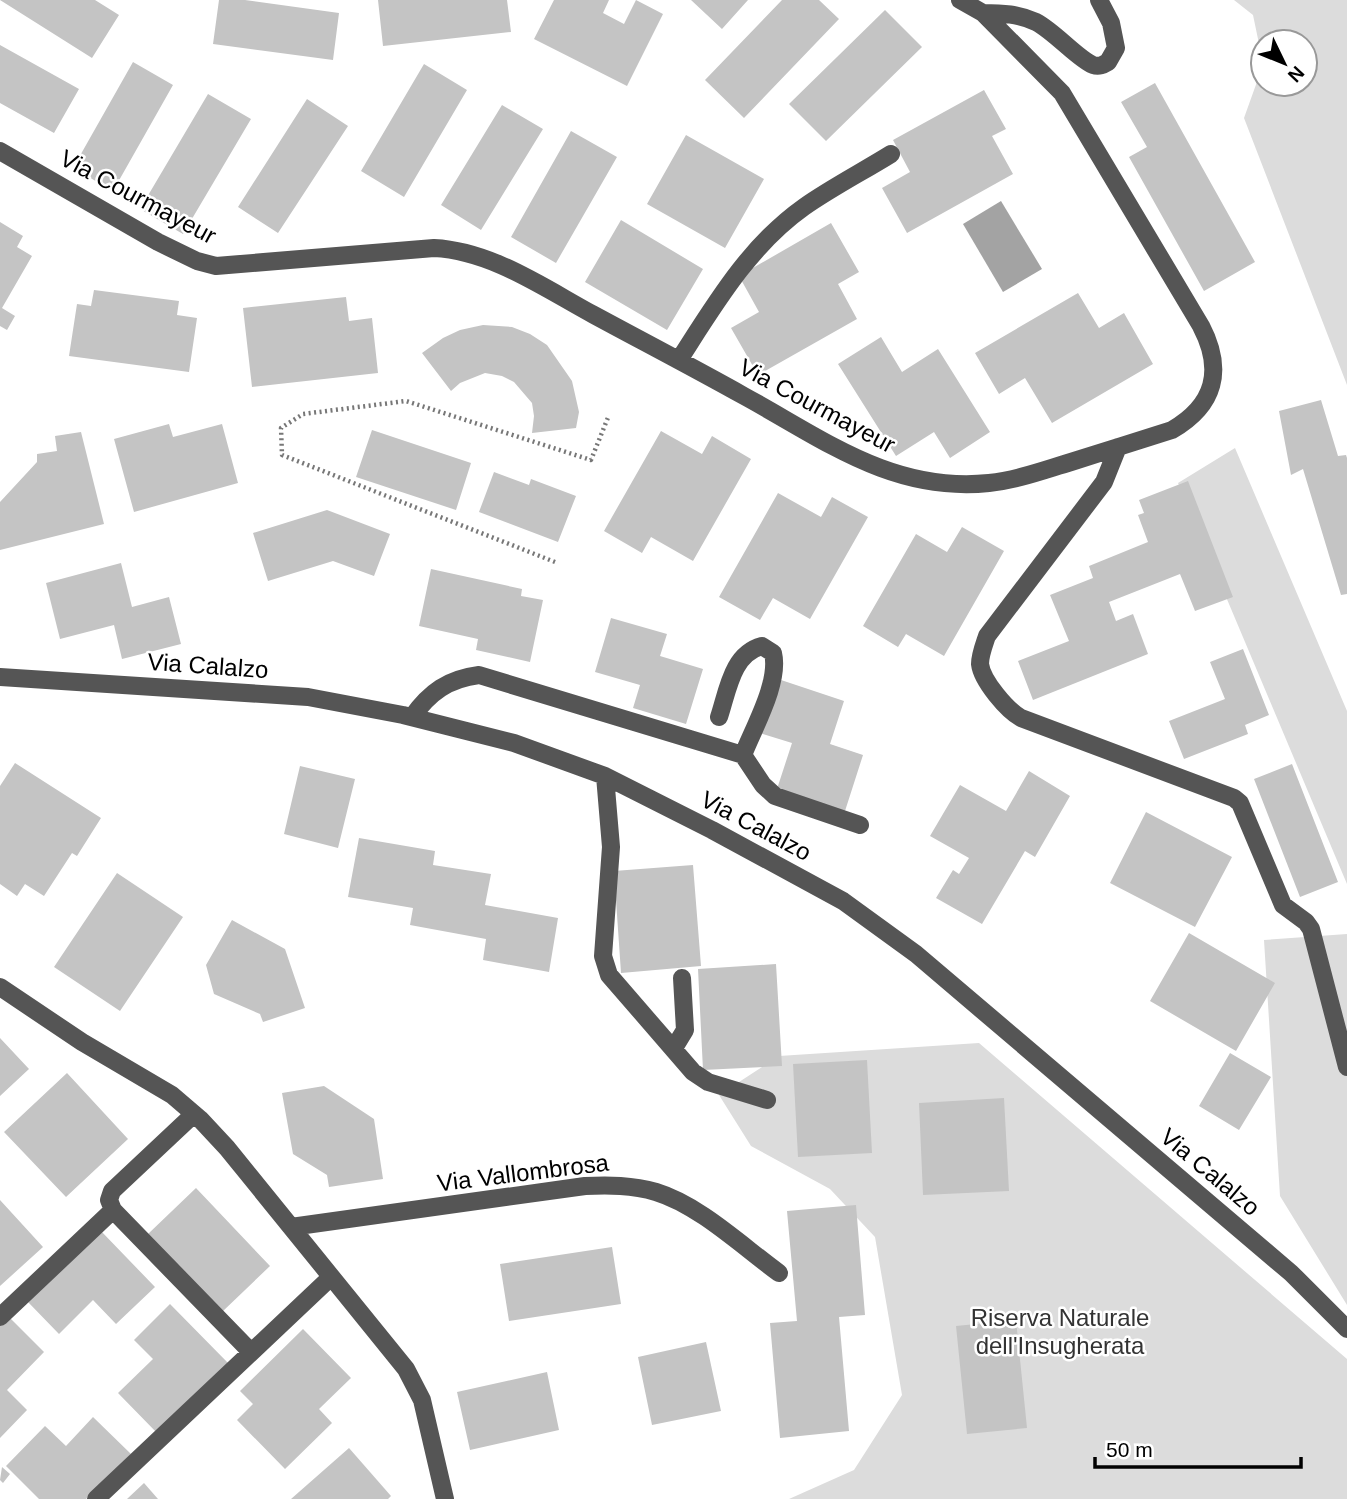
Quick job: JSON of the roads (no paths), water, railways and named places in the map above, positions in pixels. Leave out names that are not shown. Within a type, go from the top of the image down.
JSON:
[{"type":"street","name":"Via Courmayeur","points":[[0,152],[159,242],[197,261],[216,266],[434,248],[456,249],[479,256],[679,360],[862,463],[923,480],[965,484],[1010,480],[1172,430],[1190,418],[1206,402],[1212,388],[1214,372],[1208,340],[1062,93],[983,13],[960,0]]},
{"type":"street","points":[[983,13],[1012,14],[1038,23],[1089,63],[1099,66],[1108,62],[1116,48],[1111,23],[1099,0]]},
{"type":"street","points":[[679,360],[734,275],[760,246],[803,208],[891,154]]},
{"type":"street","points":[[1118,447],[1104,482],[987,636],[980,665],[985,679],[1012,713],[1021,718],[1234,798],[1240,803],[1283,905],[1311,929],[1347,1067]]},
{"type":"street","points":[[719,717],[739,660],[751,649],[762,646],[773,653],[776,666],[743,755]]},
{"type":"street","points":[[412,717],[432,694],[457,678],[478,675],[743,755],[763,785],[775,796],[860,825]]},
{"type":"street","name":"Via Calalzo","points":[[0,677],[308,697],[412,717],[514,743],[605,776],[843,901],[916,954],[1291,1273],[1347,1329]]},
{"type":"street","points":[[605,776],[611,847],[603,956],[609,975],[693,1072],[708,1082],[767,1100]]},
{"type":"street","points":[[674,1048],[685,1030],[682,978]]},
{"type":"street","points":[[0,987],[82,1042],[172,1096],[227,1148],[330,1278],[398,1356],[415,1384],[427,1417],[445,1499]]},
{"type":"street","points":[[194,1114],[112,1191],[109,1200],[113,1210],[251,1352]]},
{"type":"street","name":"Via Vallombrosa","points":[[291,1227],[585,1186],[622,1186],[657,1193],[690,1207],[779,1273]]},
{"type":"street","points":[[0,1317],[113,1210]]},
{"type":"street","points":[[96,1499],[330,1278]]},
{"type":"park label","name":"Riserva Naturale dell'Insugherata","points":[[1060,1332]]}]
